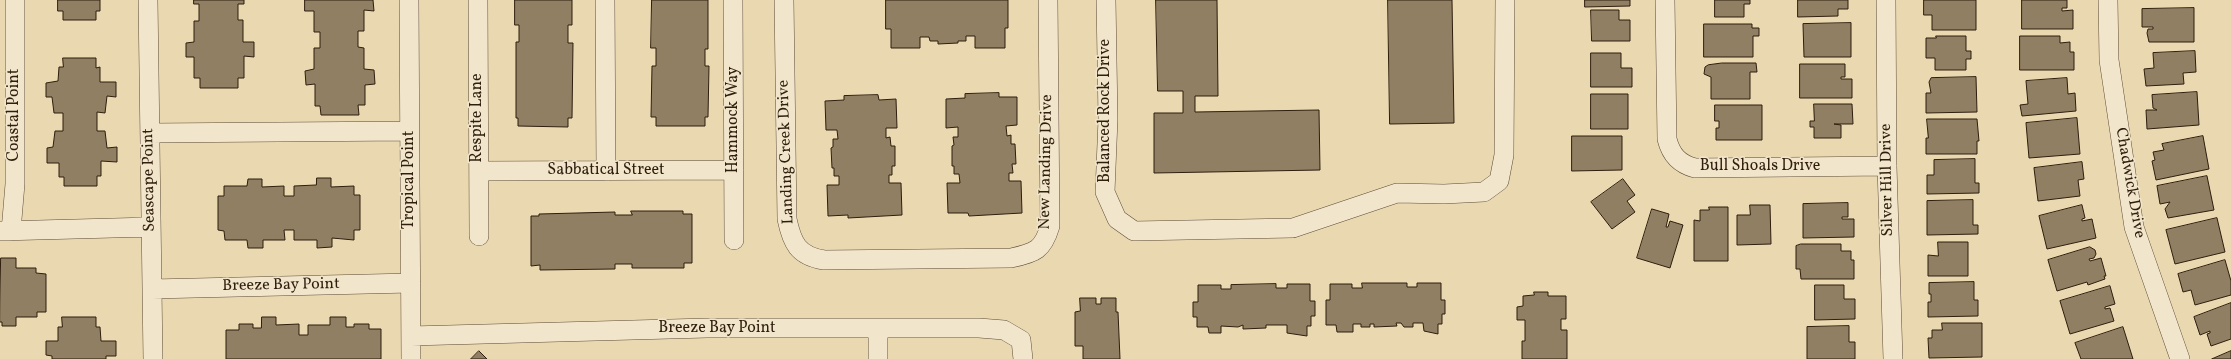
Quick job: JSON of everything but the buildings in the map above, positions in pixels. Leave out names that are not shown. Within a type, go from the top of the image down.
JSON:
[{"type":"street","name":"Coastal Point","points":[[5,231],[15,184],[15,0]]},
{"type":"street","name":"Seascape Point","points":[[148,0],[153,359]]},
{"type":"street","name":"Tropical Point","points":[[408,0],[411,359]]},
{"type":"street","name":"Respite Lane","points":[[478,0],[479,236]]},
{"type":"street","points":[[605,0],[606,171]]},
{"type":"street","name":"Hammock Way","points":[[733,0],[734,240]]},
{"type":"street","name":"Landing Creek Drive","points":[[784,0],[787,219],[790,235],[797,248],[811,258],[824,260],[919,259]]},
{"type":"street","name":"New Landing Drive","points":[[919,259],[1011,258],[1037,250],[1045,241],[1050,226],[1048,0]]},
{"type":"street","name":"Balanced Rock Drive","points":[[1106,0],[1108,119],[1105,192],[1117,220],[1134,231],[1293,228],[1397,193],[1444,194],[1484,192],[1499,181],[1504,155],[1505,0]]},
{"type":"street","name":"Bull Shoals Drive","points":[[1665,0],[1667,139],[1669,147],[1680,162],[1695,168],[1887,166]]},
{"type":"street","name":"Silver Hill Drive","points":[[1886,0],[1887,166],[1893,359]]},
{"type":"street","name":"Chadwick Drive","points":[[2108,0],[2109,60],[2134,227],[2180,359]]},
{"type":"street","points":[[150,133],[409,131]]},
{"type":"street","name":"Sabbatical Street","points":[[479,172],[734,170]]},
{"type":"street","points":[[5,231],[151,227]]},
{"type":"street","name":"Breeze Bay Point","points":[[152,289],[410,284]]},
{"type":"street","name":"Breeze Bay Point","points":[[411,336],[700,328],[979,328],[1004,330],[1021,340],[1023,359]]},
{"type":"street","points":[[878,329],[878,359]]}]
